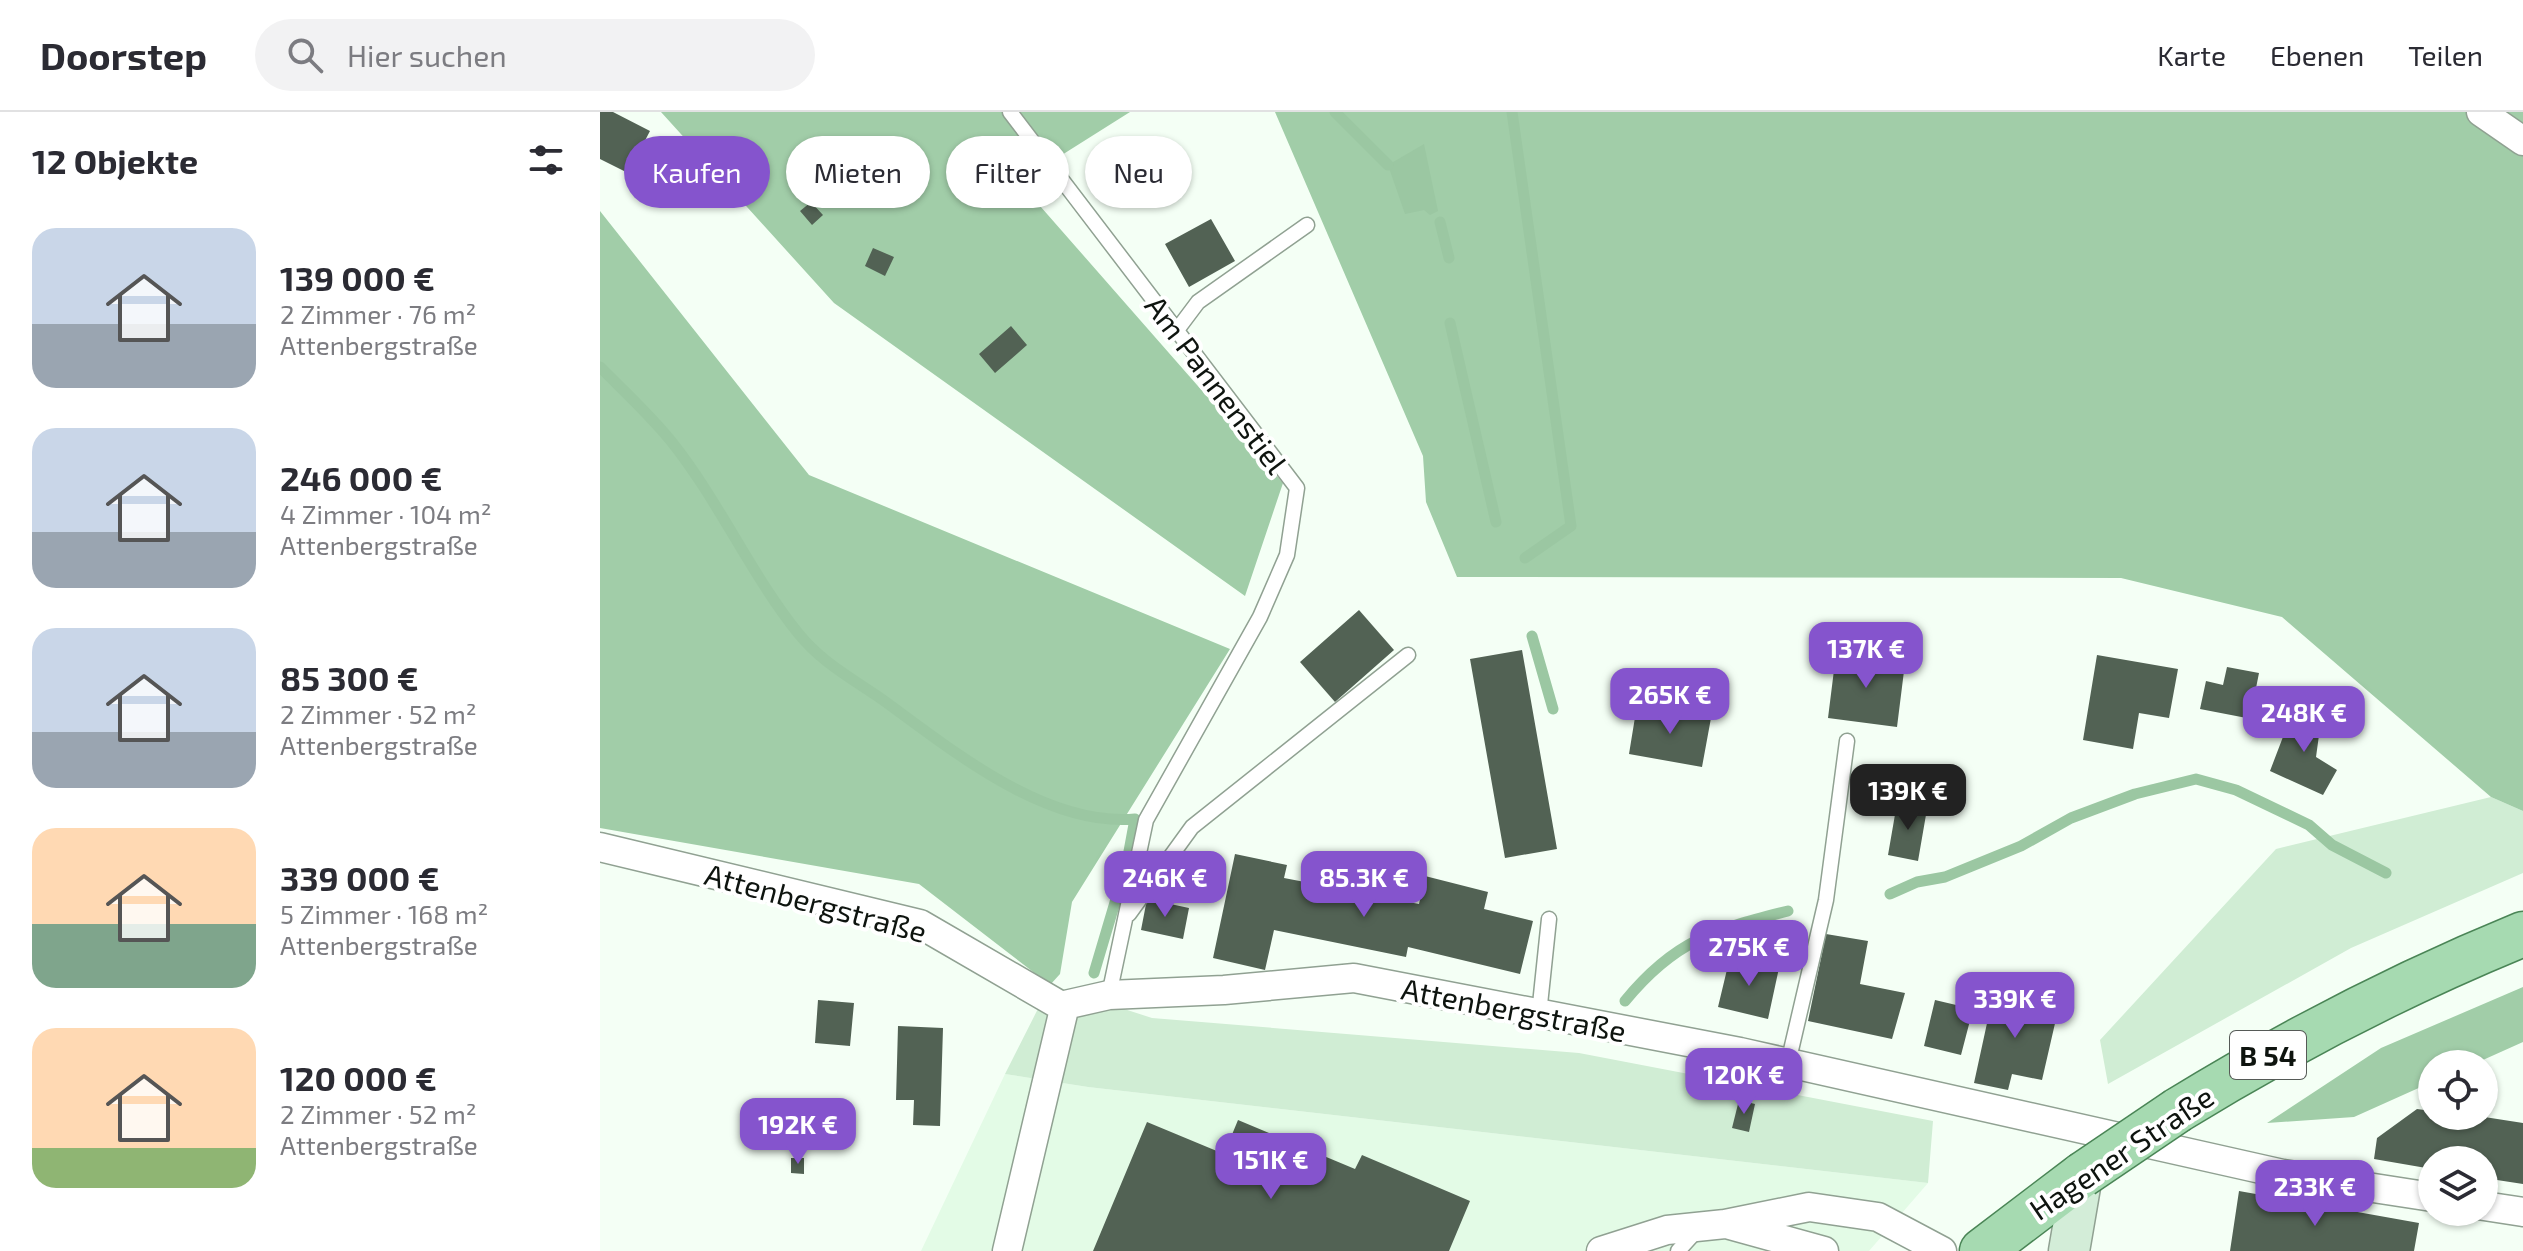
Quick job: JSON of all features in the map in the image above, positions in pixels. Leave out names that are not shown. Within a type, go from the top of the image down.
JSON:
[{"type":"main road","name":"Hagener Straße","points":[[1982,1251],[2082,1175],[2178,1110],[2270,1054],[2362,1005],[2523,934]]},
{"type":"street","points":[[2481,112],[2523,141]]},
{"type":"street","name":"Attenbergstraße","points":[[600,847],[920,924],[1063,1007],[1109,995],[1224,990],[1354,978],[1788,1063],[2283,1174],[2418,1195]]},
{"type":"street","points":[[1007,1251],[1063,1007]]},
{"type":"street","points":[[2069,1251],[2082,1175]]},
{"type":"street","points":[[1601,1251],[1667,1230],[1809,1207],[1878,1217],[1942,1251]]},
{"type":"street","points":[[2498,1208],[2523,1212]]},
{"type":"street","points":[[1713,1224],[1824,1251]]},
{"type":"lane","name":"Am Pannenstiel","points":[[1010,112],[1297,488],[1287,555],[1260,617],[1146,820],[1109,995]]},
{"type":"lane","points":[[1177,330],[1198,302],[1307,225]]},
{"type":"lane","points":[[1124,921],[1192,827],[1408,655]]},
{"type":"lane","points":[[1788,1063],[1826,900],[1847,741]]},
{"type":"lane","points":[[1539,1014],[1549,919]]},
{"type":"lane","points":[[1678,1251],[1713,1224]]},
{"type":"shaded area","points":[[661,112],[1130,112],[1092,136],[1085,136],[1085,140],[1069,150],[1069,136],[946,136],[946,208],[1042,208],[1283,483],[1245,596],[834,303],[748,208],[770,208],[770,136],[683,136]]},
{"type":"shaded area","points":[[1275,112],[2523,112],[2523,811],[2491,797],[2282,617],[2121,578],[1457,577],[1426,502],[1423,456]]},
{"type":"shaded area","points":[[1424,144],[1438,211],[1430,215],[1424,210],[1405,214],[1388,165]]},
{"type":"shaded area","points":[[600,211],[809,475],[1230,649],[1072,902],[1060,974],[1050,985],[919,884],[600,828]]},
{"type":"shaded area","points":[[2491,797],[2523,811],[2523,873],[2351,948],[2108,1084],[2100,1040],[2276,849]]},
{"type":"shaded area","points":[[1050,985],[1152,1018],[1579,1053],[1933,1121],[1928,1183],[1088,1087],[1005,1074]]},
{"type":"shaded area","points":[[2523,987],[2523,1042],[2498,1053],[2498,1050],[2418,1050],[2418,1088],[2354,1117],[2267,1123],[2381,1048]]},
{"type":"shaded area","points":[[1005,1074],[1088,1087],[1928,1183],[1869,1251],[921,1251]]},
{"type":"building","points":[[600,112],[613,112],[650,131],[647,136],[624,136],[624,171],[600,159]]},
{"type":"building","points":[[817,208],[823,215],[812,225],[800,211]]},
{"type":"building","points":[[1211,219],[1235,261],[1189,287],[1165,244]]},
{"type":"building","points":[[873,248],[894,257],[885,276],[865,266]]},
{"type":"building","points":[[1011,326],[1027,345],[995,373],[979,354]]},
{"type":"building","points":[[1359,610],[1394,650],[1335,702],[1300,662]]},
{"type":"building","points":[[1522,650],[1557,849],[1505,858],[1470,659]]},
{"type":"building","points":[[1836,654],[1905,663],[1897,727],[1828,718]]},
{"type":"building","points":[[2097,655],[2178,669],[2169,718],[2139,713],[2133,749],[2083,740]]},
{"type":"building","points":[[2227,667],[2259,673],[2255,693],[2298,701],[2293,727],[2200,709],[2206,681],[2223,685]]},
{"type":"building","points":[[2304,704],[2323,706],[2316,757],[2337,770],[2323,795],[2270,771],[2286,729],[2296,736]]},
{"type":"building","points":[[1637,705],[1711,718],[1702,767],[1629,754]]},
{"type":"building","points":[[1897,803],[1927,809],[1918,861],[1888,855]]},
{"type":"building","points":[[1235,854],[1287,865],[1284,878],[1419,904],[1425,876],[1488,892],[1484,909],[1533,921],[1520,974],[1408,947],[1406,957],[1274,930],[1265,970],[1213,958]]},
{"type":"building","points":[[1147,899],[1189,908],[1183,939],[1141,930]]},
{"type":"building","points":[[1826,934],[1868,941],[1860,984],[1905,993],[1892,1039],[1808,1021]]},
{"type":"building","points":[[1730,957],[1779,968],[1768,1019],[1718,1007]]},
{"type":"building","points":[[1994,991],[2059,1006],[2042,1080],[2012,1074],[2008,1090],[1974,1083]]},
{"type":"building","points":[[818,1000],[854,1003],[850,1046],[815,1043]]},
{"type":"building","points":[[1935,1000],[1973,1009],[1961,1055],[1924,1046]]},
{"type":"building","points":[[898,1026],[943,1028],[940,1126],[913,1125],[914,1100],[896,1100]]},
{"type":"building","points":[[1739,1100],[1755,1104],[1749,1132],[1732,1128]]},
{"type":"building","points":[[2417,1109],[2418,1130],[2498,1130],[2498,1119],[2523,1123],[2523,1184],[2498,1180],[2498,1146],[2418,1146],[2418,1167],[2374,1159],[2377,1138]]},
{"type":"building","points":[[1238,1120],[1355,1169],[1362,1155],[1470,1201],[1449,1251],[1093,1251],[1147,1122],[1224,1154]]},
{"type":"building","points":[[791,1158],[804,1158],[804,1174],[791,1173]]},
{"type":"building","points":[[2239,1191],[2418,1223],[2418,1226],[2414,1251],[2230,1251]]},
{"type":"waterway","points":[[1335,112],[1388,165]]},
{"type":"waterway","points":[[1512,112],[1571,526],[1525,558]]},
{"type":"waterway","points":[[1440,222],[1449,258]]},
{"type":"waterway","points":[[1450,323],[1496,522]]},
{"type":"waterway","points":[[600,367],[671,441],[781,610],[817,653],[969,762],[1001,781],[1067,811],[1101,818],[1135,819],[1127,862],[1094,973]]},
{"type":"waterway","points":[[1532,636],[1553,709]]},
{"type":"waterway","points":[[1890,894],[1917,882],[1945,877],[2021,846],[2071,818],[2135,794],[2196,779],[2236,790],[2309,825],[2332,845],[2386,873]]},
{"type":"waterway","points":[[1625,1001],[1661,964],[1697,940],[1738,924],[1788,911]]}]
